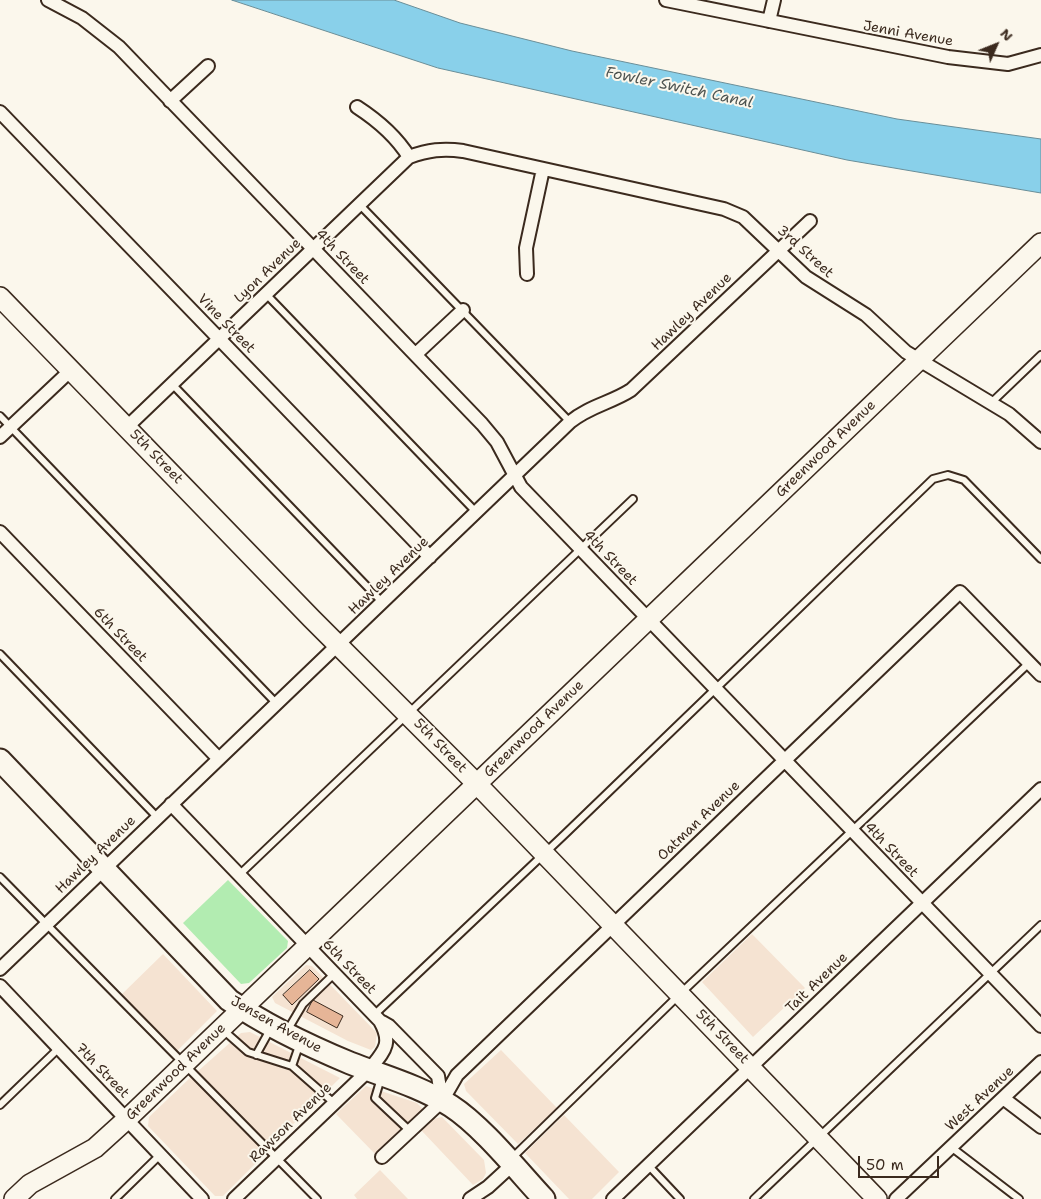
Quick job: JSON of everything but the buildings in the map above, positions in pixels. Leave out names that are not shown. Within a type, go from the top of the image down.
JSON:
[{"type":"main road","name":"Jensen Avenue","points":[[0,760],[222,994],[242,1008],[287,1032],[442,1100],[466,1117],[544,1199]]},
{"type":"street","name":"4th Street","points":[[48,0],[61,5],[100,31],[416,354],[497,442],[521,487],[1041,1026]]},
{"type":"street","name":"Jenni Avenue","points":[[666,0],[948,57],[1008,64],[1041,55]]},
{"type":"street","points":[[769,21],[774,0]]},
{"type":"street","points":[[170,101],[208,66]]},
{"type":"street","points":[[357,107],[381,124],[409,157]]},
{"type":"street","name":"Vine Street","points":[[0,112],[430,557]]},
{"type":"street","name":"3rd Street","points":[[409,157],[426,151],[446,148],[724,209],[743,218],[806,277],[866,315],[906,352],[1008,414],[1041,442]]},
{"type":"street","name":"Lyon Avenue","points":[[127,427],[409,157]]},
{"type":"street","points":[[527,274],[526,248],[543,169]]},
{"type":"street","name":"Hawley Avenue","points":[[0,969],[570,422],[591,408],[621,397],[631,390],[810,221]]},
{"type":"street","name":"Greenwood Avenue","points":[[14,1199],[30,1184],[95,1148],[127,1119],[1041,243]]},
{"type":"street","name":"5th Street","points":[[1,301],[127,427],[338,645],[408,713],[877,1199]]},
{"type":"street","points":[[416,354],[462,310]]},
{"type":"street","points":[[0,437],[71,370]]},
{"type":"street","name":"6th Street","points":[[0,532],[218,759]]},
{"type":"street","name":"Oatman Avenue","points":[[382,1157],[442,1100],[457,1075],[960,592],[1037,668]]},
{"type":"street","name":"Tait Avenue","points":[[613,1199],[1041,789]]},
{"type":"street","name":"6th Street","points":[[171,804],[377,1018],[387,1033],[386,1047],[376,1072]]},
{"type":"street","name":"7th Street","points":[[0,986],[202,1199]]},
{"type":"street","name":"6th Street","points":[[377,1018],[389,1026],[438,1076],[442,1100]]},
{"type":"street","name":"West Avenue","points":[[896,1199],[1041,1062]]},
{"type":"street","name":"Rawson Avenue","points":[[234,1199],[334,1102],[376,1072]]},
{"type":"street","points":[[1003,1098],[1041,1127]]},
{"type":"street","points":[[470,1199],[488,1187],[510,1163]]},
{"type":"lane","points":[[359,204],[570,422]]},
{"type":"lane","points":[[266,294],[476,512]]},
{"type":"lane","points":[[991,403],[1041,355]]},
{"type":"lane","points":[[172,384],[382,602]]},
{"type":"lane","points":[[0,416],[277,704]]},
{"type":"lane","points":[[377,1018],[543,853],[565,834],[933,479],[948,475],[964,480],[1041,559]]},
{"type":"lane","points":[[239,875],[633,499]]},
{"type":"lane","points":[[0,654],[157,817]]},
{"type":"lane","points":[[510,1163],[680,994],[852,831],[1037,668]]},
{"type":"lane","points":[[0,877],[317,1199]]},
{"type":"lane","points":[[754,1199],[1041,925]]},
{"type":"lane","points":[[256,1055],[287,1032],[303,1004],[334,974]]},
{"type":"lane","points":[[221,1028],[248,1052],[292,1066],[334,1102]]},
{"type":"lane","points":[[287,1032],[292,1066]]},
{"type":"lane","points":[[0,1105],[59,1048]]},
{"type":"lane","points":[[376,1072],[375,1098],[410,1131]]},
{"type":"lane","points":[[950,1147],[1019,1199]]},
{"type":"lane","points":[[115,1199],[160,1155]]},
{"type":"lane","points":[[648,1165],[680,1199]]},
{"type":"shaded area","points":[[752,934],[805,988],[753,1037],[702,982]]},
{"type":"shaded area","points":[[163,954],[217,1011],[175,1053],[120,996]]},
{"type":"shaded area","points":[[306,965],[312,966],[377,1033],[375,1047],[371,1050],[348,1041],[275,1003],[272,997]]},
{"type":"shaded area","points":[[250,1032],[340,1078],[271,1146],[197,1072],[241,1033]]},
{"type":"shaded area","points":[[501,1050],[557,1108],[518,1144],[466,1091],[464,1084]]},
{"type":"shaded area","points":[[192,1076],[266,1153],[223,1196],[215,1196],[148,1126],[149,1117]]},
{"type":"shaded area","points":[[366,1086],[417,1103],[423,1109],[377,1156],[336,1114]]},
{"type":"shaded area","points":[[564,1115],[619,1172],[592,1199],[569,1199],[525,1153]]},
{"type":"shaded area","points":[[442,1117],[484,1160],[486,1173],[483,1179],[473,1185],[421,1130],[433,1119]]},
{"type":"shaded area","points":[[380,1170],[408,1199],[357,1199],[354,1195]]},
{"type":"green space","points":[[228,880],[288,941],[287,948],[249,983],[241,984],[183,923]]},
{"type":"water","name":"Fowler Switch Canal","points":[[232,0],[394,0],[460,23],[572,51],[897,119],[1041,139],[1041,193],[847,160],[438,68]]}]
